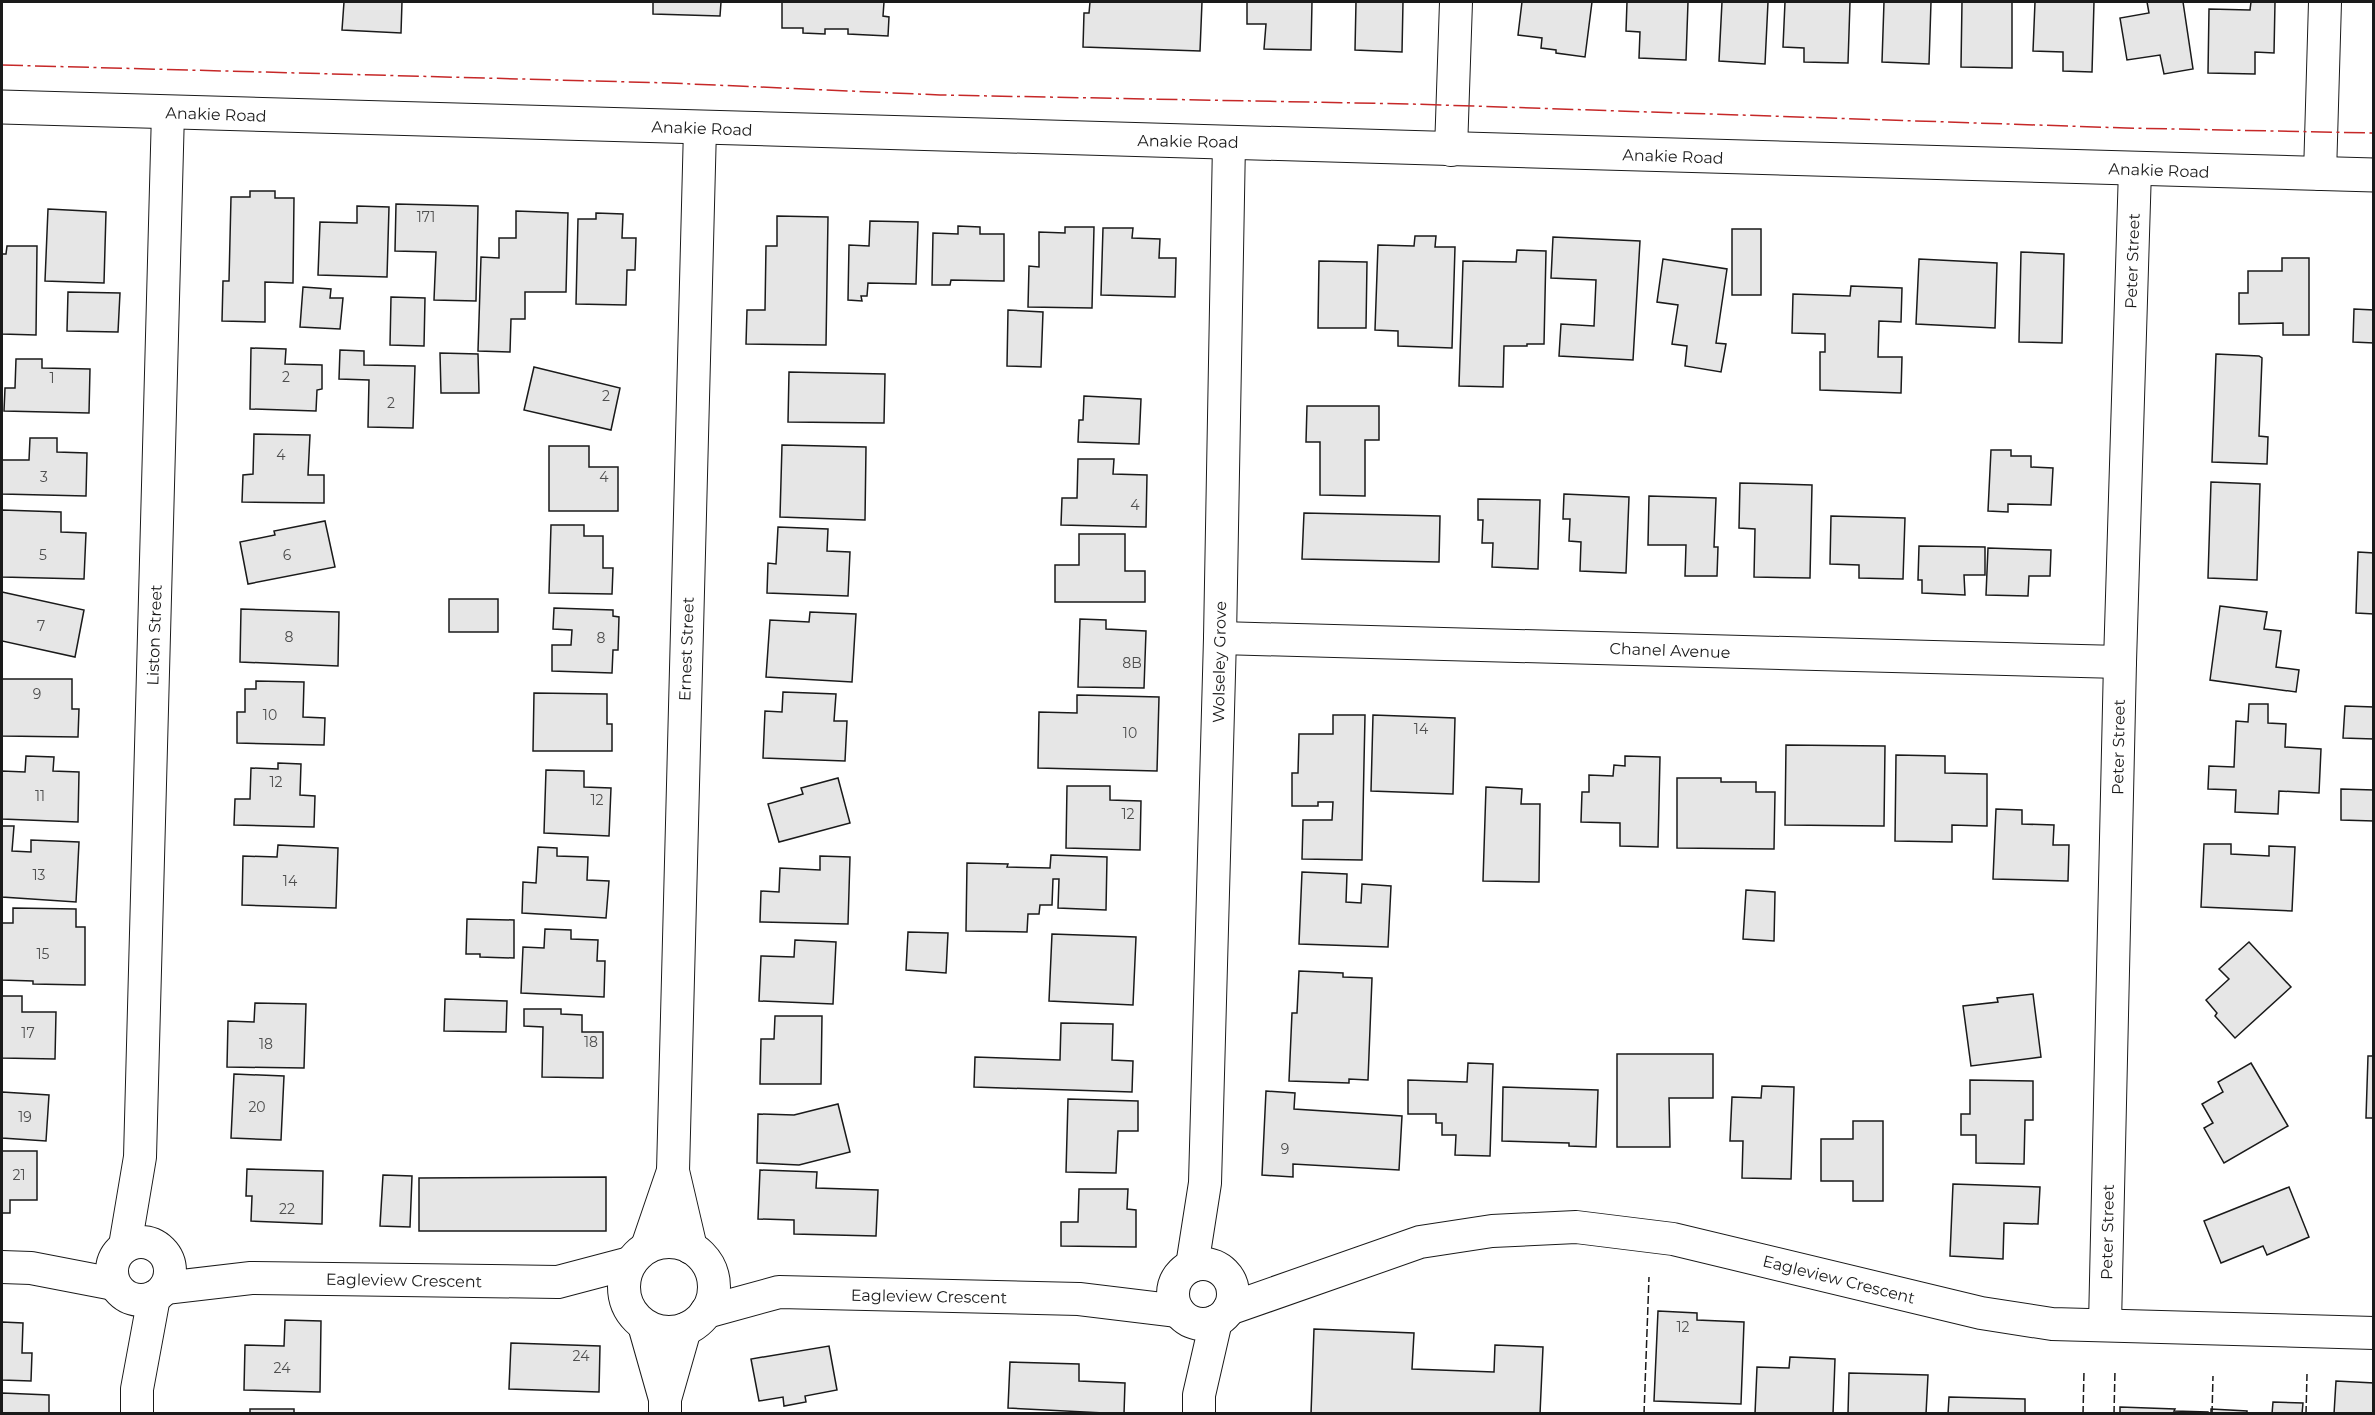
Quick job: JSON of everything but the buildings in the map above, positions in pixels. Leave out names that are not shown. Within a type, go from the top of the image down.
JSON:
[{"type":"main road","name":"Anakie Road","points":[[2,107],[2373,176]]},
{"type":"street","points":[[1451,150],[1456,2]]},
{"type":"street","points":[[2320,174],[2325,2]]},
{"type":"street","name":"Liston Street","points":[[137,1401],[119,1269],[140,1157],[168,112]]},
{"type":"street","name":"Ernest Street","points":[[700,128],[672,1171],[701,1259]]},
{"type":"street","name":"Wolseley Grove","points":[[1199,1404],[1209,1286],[1204,1183],[1220,638],[1229,142]]},
{"type":"street","name":"Peter Street","points":[[2105,1324],[2120,662],[2135,169]]},
{"type":"street","name":"Chanel Avenue","points":[[1220,638],[2120,662]]},
{"type":"street","name":"Liston Street","points":[[137,1401],[161,1273],[140,1157]]},
{"type":"street","name":"Ernest Street","points":[[639,1255],[672,1171]]},
{"type":"street","name":"Eagleview Crescent","points":[[696,1320],[779,1292],[1080,1299],[1209,1286],[1312,1279],[1420,1242],[1492,1231],[1576,1227],[1672,1239],[1981,1313],[2052,1324],[2373,1334]]},
{"type":"street","points":[[141,1241],[161,1273],[137,1300],[119,1269],[141,1241]]},
{"type":"street","points":[[662,1242],[677,1242],[701,1259],[714,1284],[712,1298],[696,1320],[665,1406],[636,1315],[624,1292],[625,1277],[639,1255],[662,1242]]},
{"type":"street","name":"Eagleview Crescent","points":[[161,1273],[251,1278],[558,1282],[639,1255]]},
{"type":"street","name":"Eagleview Crescent","points":[[701,1259],[779,1292]]},
{"type":"street","points":[[16,1267],[119,1269]]},
{"type":"street","name":"Eagleview Crescent","points":[[558,1282],[636,1315]]},
{"type":"street","name":"Eagleview Crescent","points":[[1080,1299],[1181,1314],[1199,1324],[1209,1286]]},
{"type":"street","name":"Wolseley Grove","points":[[1181,1314],[1199,1404]]},
{"type":"street","points":[[636,1315],[657,1330],[672,1331],[696,1320]]},
{"type":"fence","points":[[1644,1414],[1649,1277]]},
{"type":"fence","points":[[2114,1414],[2115,1370]]},
{"type":"fence","points":[[2083,1414],[2084,1371]]},
{"type":"fence","points":[[2306,1414],[2307,1374]]},
{"type":"fence","points":[[2212,1414],[2213,1376]]},
{"type":"power","points":[[2,65],[669,83],[940,95],[1412,104],[2126,128],[2374,133]]}]
